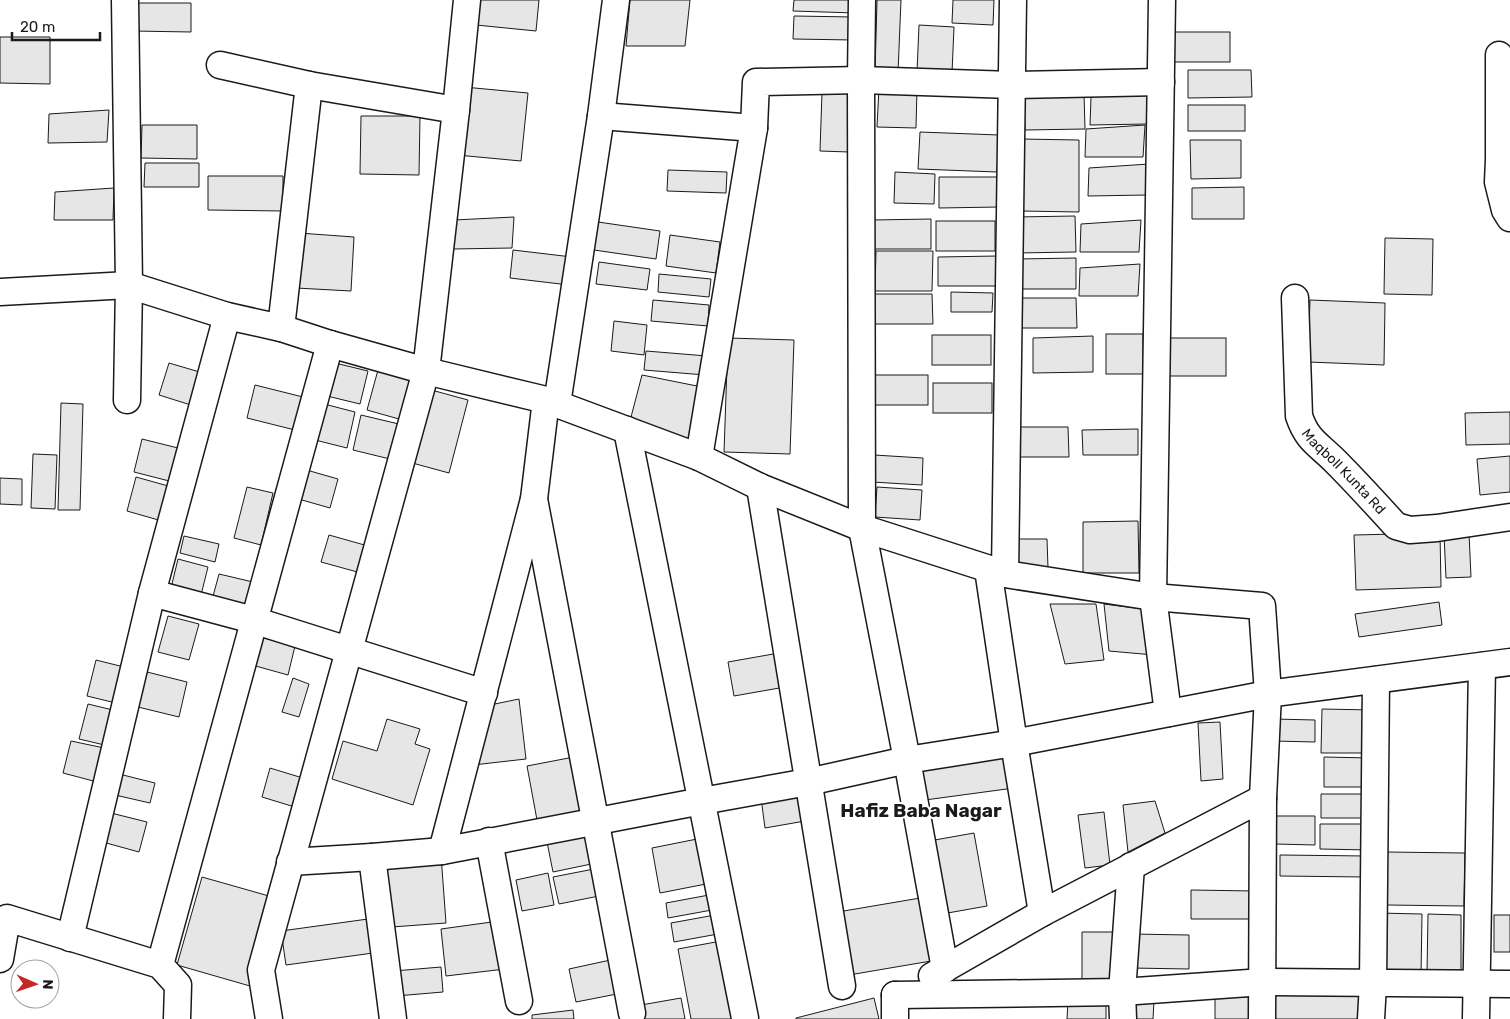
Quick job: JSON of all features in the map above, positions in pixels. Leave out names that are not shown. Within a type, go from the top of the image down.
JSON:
[{"type":"street","points":[[125,0],[129,285],[127,400]]},
{"type":"street","points":[[269,1019],[261,970],[426,371],[467,0]]},
{"type":"street","points":[[442,851],[534,499],[601,116],[616,0]]},
{"type":"street","points":[[862,0],[862,528],[946,969]]},
{"type":"street","points":[[1013,0],[997,571],[1014,743],[1042,913]]},
{"type":"street","points":[[1162,0],[1153,598],[1168,713]]},
{"type":"street","points":[[1499,55],[1498,182],[1505,210],[1510,218]]},
{"type":"street","points":[[220,65],[309,85],[456,110]]},
{"type":"street","points":[[699,457],[754,128],[756,82],[861,80],[1012,85],[1160,82]]},
{"type":"street","points":[[281,328],[309,85]]},
{"type":"street","points":[[601,116],[754,128]]},
{"type":"street","points":[[0,292],[129,285],[227,316],[281,328],[426,371],[552,402],[699,457],[760,487],[862,528],[997,571],[1153,598],[1262,606],[1268,694],[1263,798],[1262,1019]]},
{"type":"street","name":"Maqboll Kunta Rd","points":[[1295,298],[1299,416],[1303,428],[1312,441],[1333,460],[1396,526],[1410,530],[1437,528],[1510,517]]},
{"type":"street","points":[[70,938],[152,593],[227,316]]},
{"type":"street","points":[[160,965],[330,344]]},
{"type":"street","points":[[627,430],[745,1018]]},
{"type":"street","points":[[760,487],[842,986]]},
{"type":"street","points":[[534,499],[632,1013]]},
{"type":"street","points":[[152,593],[253,620],[484,693]]},
{"type":"street","points":[[290,862],[442,851],[808,782],[907,760],[1014,743],[1268,694],[1510,662]]},
{"type":"street","points":[[1476,1019],[1482,666]]},
{"type":"street","points":[[1371,1019],[1376,680]]},
{"type":"street","points":[[895,1007],[946,969],[1042,913],[1263,798]]},
{"type":"street","points":[[489,841],[519,1001]]},
{"type":"street","points":[[372,857],[393,1019]]},
{"type":"street","points":[[1123,1019],[1122,992],[1131,866]]},
{"type":"street","points":[[0,959],[7,918],[160,965],[178,985],[177,1019]]},
{"type":"street","points":[[895,1007],[1263,982],[1510,984]]},
{"type":"building","points":[[478,0],[539,0],[536,31],[476,25]]},
{"type":"building","points":[[630,0],[690,0],[685,46],[626,46]]},
{"type":"building","points":[[794,0],[855,0],[855,13],[793,11]]},
{"type":"building","points":[[877,0],[901,0],[898,73],[875,73]]},
{"type":"building","points":[[953,0],[994,0],[993,25],[952,23]]},
{"type":"building","points":[[134,3],[191,3],[191,32],[133,31]]},
{"type":"building","points":[[794,16],[854,17],[853,40],[793,39]]},
{"type":"building","points":[[919,25],[954,27],[952,73],[917,72]]},
{"type":"building","points":[[1170,32],[1230,32],[1230,62],[1170,62]]},
{"type":"building","points":[[0,37],[50,37],[50,84],[0,83]]},
{"type":"building","points":[[1188,70],[1251,70],[1252,97],[1188,98]]},
{"type":"building","points":[[464,87],[528,93],[521,161],[457,155]]},
{"type":"building","points":[[879,88],[917,89],[916,128],[877,127]]},
{"type":"building","points":[[822,92],[851,94],[849,152],[820,151]]},
{"type":"building","points":[[1084,93],[1085,129],[1025,130],[1024,95]]},
{"type":"building","points":[[1150,93],[1148,124],[1090,125],[1091,97]]},
{"type":"building","points":[[1188,105],[1245,105],[1245,131],[1188,131]]},
{"type":"building","points":[[109,110],[107,142],[48,143],[49,114]]},
{"type":"building","points":[[361,116],[420,116],[419,175],[360,174]]},
{"type":"building","points":[[142,125],[197,125],[197,159],[141,158]]},
{"type":"building","points":[[1145,125],[1143,157],[1085,157],[1086,129]]},
{"type":"building","points":[[920,132],[999,135],[997,172],[918,169]]},
{"type":"building","points":[[1021,139],[1079,140],[1079,212],[1021,211]]},
{"type":"building","points":[[1190,140],[1241,140],[1241,178],[1191,179]]},
{"type":"building","points":[[145,163],[199,163],[199,187],[144,187]]},
{"type":"building","points":[[1149,164],[1147,195],[1088,196],[1089,168]]},
{"type":"building","points":[[668,170],[727,172],[726,193],[667,191]]},
{"type":"building","points":[[895,172],[935,174],[934,204],[894,203]]},
{"type":"building","points":[[208,176],[283,176],[283,211],[208,210]]},
{"type":"building","points":[[939,177],[998,177],[999,207],[939,208]]},
{"type":"building","points":[[1244,187],[1244,219],[1192,219],[1192,188]]},
{"type":"building","points":[[114,188],[113,220],[54,220],[55,192]]},
{"type":"building","points":[[1075,216],[1076,252],[1016,253],[1015,217]]},
{"type":"building","points":[[514,217],[512,248],[453,249],[454,220]]},
{"type":"building","points":[[931,219],[931,249],[872,249],[872,220]]},
{"type":"building","points":[[1141,220],[1139,252],[1080,252],[1081,224]]},
{"type":"building","points":[[936,221],[995,221],[995,251],[936,251]]},
{"type":"building","points":[[598,222],[660,231],[656,259],[594,250]]},
{"type":"building","points":[[299,233],[354,237],[351,291],[296,288]]},
{"type":"building","points":[[670,235],[720,242],[716,273],[666,266]]},
{"type":"building","points":[[1385,238],[1433,239],[1432,295],[1384,294]]},
{"type":"building","points":[[513,250],[572,257],[569,285],[510,278]]},
{"type":"building","points":[[876,251],[933,251],[932,291],[875,291]]},
{"type":"building","points":[[997,256],[998,286],[938,286],[938,257]]},
{"type":"building","points":[[1076,258],[1076,289],[1017,289],[1017,259]]},
{"type":"building","points":[[599,262],[650,269],[647,290],[596,284]]},
{"type":"building","points":[[1140,264],[1138,296],[1079,296],[1080,268]]},
{"type":"building","points":[[659,274],[711,279],[709,297],[658,292]]},
{"type":"building","points":[[951,292],[993,293],[992,312],[951,312]]},
{"type":"building","points":[[873,294],[932,294],[933,324],[873,324]]},
{"type":"building","points":[[1017,298],[1076,298],[1077,328],[1017,328]]},
{"type":"building","points":[[653,300],[709,305],[708,326],[651,321]]},
{"type":"building","points":[[1310,300],[1385,303],[1384,365],[1308,362]]},
{"type":"building","points":[[614,321],[647,325],[644,355],[611,351]]},
{"type":"building","points":[[1106,334],[1143,334],[1143,374],[1106,374]]},
{"type":"building","points":[[932,335],[991,335],[991,365],[932,365]]},
{"type":"building","points":[[1093,336],[1093,372],[1033,373],[1033,338]]},
{"type":"building","points":[[728,338],[794,340],[790,454],[724,452]]},
{"type":"building","points":[[1165,338],[1226,338],[1226,376],[1165,376]]},
{"type":"building","points":[[646,351],[707,356],[705,375],[644,370]]},
{"type":"building","points":[[169,363],[203,373],[194,406],[159,395]]},
{"type":"building","points":[[335,363],[368,371],[360,404],[327,396]]},
{"type":"building","points":[[378,370],[417,381],[406,421],[367,410]]},
{"type":"building","points":[[642,375],[702,387],[690,441],[631,417]]},
{"type":"building","points":[[869,375],[928,375],[928,405],[869,405]]},
{"type":"building","points":[[933,383],[992,383],[992,413],[933,413]]},
{"type":"building","points":[[255,385],[307,398],[299,431],[247,418]]},
{"type":"building","points":[[424,388],[468,400],[449,473],[405,461]]},
{"type":"building","points":[[61,403],[83,404],[80,510],[58,510]]},
{"type":"building","points":[[324,404],[355,412],[347,448],[315,440]]},
{"type":"building","points":[[1510,412],[1510,444],[1466,445],[1465,413]]},
{"type":"building","points":[[361,415],[403,425],[394,460],[353,450]]},
{"type":"building","points":[[1009,427],[1068,427],[1069,457],[1009,457]]},
{"type":"building","points":[[1138,429],[1138,455],[1083,455],[1082,430]]},
{"type":"building","points":[[142,439],[186,450],[177,483],[134,472]]},
{"type":"building","points":[[33,454],[57,455],[55,509],[31,508]]},
{"type":"building","points":[[874,455],[923,458],[922,485],[872,482]]},
{"type":"building","points":[[1510,456],[1510,492],[1480,495],[1477,459]]},
{"type":"building","points":[[303,469],[338,479],[330,508],[295,498]]},
{"type":"building","points":[[136,477],[179,489],[169,523],[127,511]]},
{"type":"building","points":[[0,478],[22,479],[22,505],[0,504]]},
{"type":"building","points":[[247,487],[273,493],[261,545],[234,538]]},
{"type":"building","points":[[877,487],[922,490],[920,520],[875,517]]},
{"type":"building","points":[[1138,521],[1139,573],[1083,573],[1083,522]]},
{"type":"building","points":[[1440,533],[1441,587],[1356,590],[1354,535]]},
{"type":"building","points":[[1469,533],[1471,577],[1446,578],[1444,534]]},
{"type":"building","points":[[329,535],[368,546],[361,573],[321,562]]},
{"type":"building","points":[[184,536],[219,544],[215,562],[180,553]]},
{"type":"building","points":[[1018,539],[1047,539],[1048,568],[1018,569]]},
{"type":"building","points":[[178,559],[208,567],[201,595],[171,588]]},
{"type":"building","points":[[219,574],[253,582],[246,608],[212,600]]},
{"type":"building","points":[[1439,602],[1442,625],[1359,637],[1355,614]]},
{"type":"building","points":[[1050,604],[1096,604],[1104,660],[1065,664]]},
{"type":"building","points":[[1104,604],[1152,610],[1154,655],[1109,651]]},
{"type":"building","points":[[168,616],[199,624],[189,660],[158,652]]},
{"type":"building","points":[[260,637],[295,646],[288,675],[252,665]]},
{"type":"building","points":[[779,653],[785,687],[734,696],[728,662]]},
{"type":"building","points":[[96,660],[128,668],[120,704],[87,696]]},
{"type":"building","points":[[147,672],[187,682],[179,717],[138,707]]},
{"type":"building","points":[[293,678],[309,684],[299,717],[282,712]]},
{"type":"building","points":[[519,699],[526,759],[473,765],[490,705]]},
{"type":"building","points":[[88,704],[121,712],[113,747],[79,739]]},
{"type":"building","points":[[1322,709],[1373,710],[1372,753],[1321,753]]},
{"type":"building","points":[[387,719],[420,729],[415,744],[430,749],[413,805],[332,779],[343,741],[377,751]]},
{"type":"building","points":[[1274,719],[1315,720],[1315,742],[1274,741]]},
{"type":"building","points":[[1220,722],[1223,779],[1201,781],[1198,723]]},
{"type":"building","points":[[71,741],[109,749],[101,783],[63,773]]},
{"type":"building","points":[[1010,754],[1014,788],[925,800],[921,766]]},
{"type":"building","points":[[574,757],[583,811],[537,820],[527,766]]},
{"type":"building","points":[[1324,757],[1371,758],[1370,787],[1324,787]]},
{"type":"building","points":[[270,768],[306,779],[298,808],[262,797]]},
{"type":"building","points":[[119,774],[155,783],[150,803],[115,795]]},
{"type":"building","points":[[800,792],[805,821],[765,828],[761,798]]},
{"type":"building","points":[[1321,794],[1369,794],[1368,818],[1321,818]]},
{"type":"building","points":[[1155,801],[1165,833],[1128,852],[1123,805]]},
{"type":"building","points":[[107,812],[147,822],[139,852],[99,841]]},
{"type":"building","points":[[1104,812],[1110,865],[1085,868],[1078,815]]},
{"type":"building","points":[[1275,816],[1315,816],[1315,845],[1275,844]]},
{"type":"building","points":[[1320,824],[1370,824],[1370,850],[1320,849]]},
{"type":"building","points":[[589,828],[596,863],[553,872],[546,837]]},
{"type":"building","points":[[974,833],[987,906],[942,914],[929,841]]},
{"type":"building","points":[[697,839],[706,884],[660,893],[652,848]]},
{"type":"building","points":[[1387,852],[1465,853],[1464,906],[1387,905]]},
{"type":"building","points":[[441,855],[446,923],[392,927],[385,865]]},
{"type":"building","points":[[1280,855],[1366,856],[1366,877],[1280,876]]},
{"type":"building","points":[[599,868],[604,895],[559,904],[553,877]]},
{"type":"building","points":[[548,873],[554,905],[522,911],[516,880]]},
{"type":"building","points":[[202,877],[276,898],[250,986],[177,965]]},
{"type":"building","points":[[1191,890],[1255,891],[1254,919],[1191,919]]},
{"type":"building","points":[[709,895],[712,910],[668,918],[666,903]]},
{"type":"building","points":[[926,897],[937,960],[843,976],[832,913]]},
{"type":"building","points":[[1378,913],[1422,914],[1421,976],[1378,976]]},
{"type":"building","points":[[1428,914],[1461,915],[1461,973],[1427,973]]},
{"type":"building","points":[[715,915],[718,934],[674,942],[671,923]]},
{"type":"building","points":[[1494,915],[1510,915],[1510,952],[1494,952]]},
{"type":"building","points":[[368,919],[373,953],[286,965],[281,931]]},
{"type":"building","points":[[499,921],[505,969],[446,976],[441,929]]},
{"type":"building","points":[[1082,932],[1119,932],[1118,987],[1082,987]]},
{"type":"building","points":[[1131,934],[1189,935],[1189,969],[1131,968]]},
{"type":"building","points":[[721,941],[736,1019],[691,1019],[678,949]]},
{"type":"building","points":[[615,959],[622,993],[576,1002],[569,969]]},
{"type":"building","points":[[441,967],[443,992],[396,996],[394,971]]},
{"type":"building","points":[[1267,994],[1369,995],[1369,1019],[1267,1019]]},
{"type":"building","points":[[1215,997],[1255,997],[1254,1019],[1215,1019]]},
{"type":"building","points":[[681,998],[685,1019],[643,1019],[641,1005]]},
{"type":"building","points":[[874,998],[879,1019],[796,1019],[796,1018]]},
{"type":"building","points":[[1068,1001],[1106,1002],[1106,1019],[1067,1019]]},
{"type":"building","points":[[1128,1001],[1154,1001],[1153,1019],[1128,1019]]},
{"type":"building","points":[[573,1010],[574,1019],[532,1019],[532,1015]]},
{"type":"district","name":"Hafiz Baba Nagar","points":[[921,810]]}]
